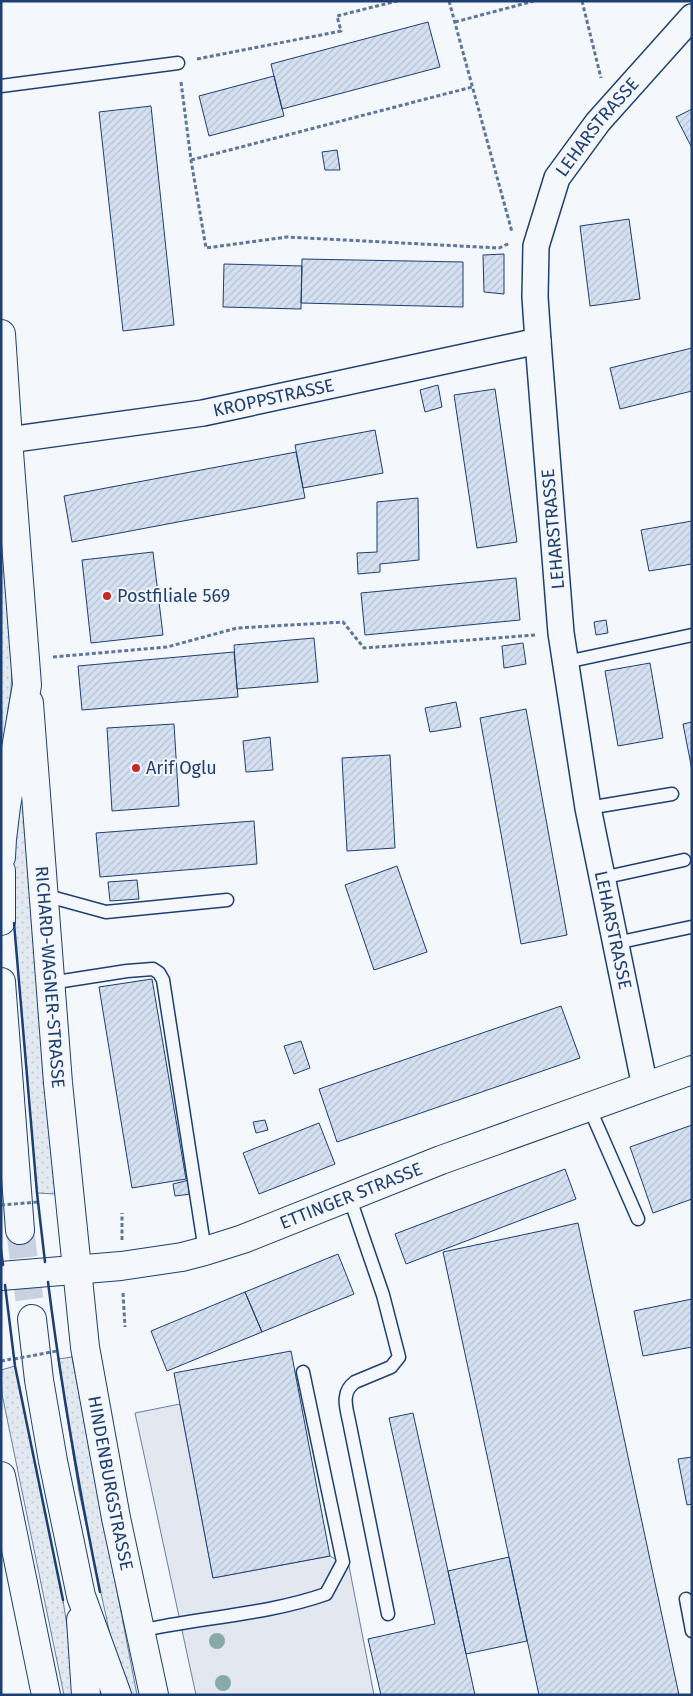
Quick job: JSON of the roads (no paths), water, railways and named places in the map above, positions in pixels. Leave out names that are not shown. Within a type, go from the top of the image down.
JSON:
[{"type":"main road","name":"RICHARD-WAGNER-STRASSE","points":[[1,334],[4,440],[26,672],[50,983],[76,1269]]},
{"type":"main road","name":"RICHARD-WAGNER-STRASSE","points":[[1,857],[6,806],[26,672]]},
{"type":"main road","points":[[1,871],[1,921]]},
{"type":"main road","points":[[1,982],[20,1230]]},
{"type":"main road","name":"ETTINGER STRASSE","points":[[1,1276],[121,1266],[182,1257],[205,1251],[243,1239],[441,1160],[692,1070]]},
{"type":"main road","name":"HINDENBURGSTRASSE","points":[[76,1269],[87,1364],[116,1518],[154,1695]]},
{"type":"main road","points":[[32,1319],[39,1380],[51,1452],[80,1596],[86,1695]]},
{"type":"main road","points":[[1,1476],[46,1695]]},
{"type":"main road","points":[[80,1596],[117,1695]]},
{"type":"street","name":"LEHARSTRASSE","points":[[645,1087],[588,808],[561,633],[535,297],[536,246],[557,178],[598,122],[692,17]]},
{"type":"street","name":"KROPPSTRASSE","points":[[4,440],[203,413],[538,341]]},
{"type":"lane","points":[[1,86],[178,63]]},
{"type":"lane","points":[[566,662],[692,636]]},
{"type":"lane","points":[[588,808],[672,794]]},
{"type":"lane","points":[[602,878],[684,860]]},
{"type":"lane","points":[[44,895],[106,912],[227,900]]},
{"type":"lane","points":[[616,943],[691,927]]},
{"type":"lane","points":[[50,983],[127,971],[153,969],[159,973],[163,980],[205,1251]]},
{"type":"lane","points":[[590,1107],[638,1219]]},
{"type":"lane","points":[[350,1196],[383,1295],[399,1356],[391,1367],[350,1385],[345,1394],[388,1614]]},
{"type":"lane","points":[[140,1631],[171,1624],[298,1604],[326,1594],[344,1562],[303,1372]]},
{"type":"lane","points":[[686,1599],[692,1631]]},
{"type":"tunnel","points":[[20,1230],[32,1319]]},
{"type":"place","name":"Postfiliale 569","points":[[107,596]]},
{"type":"place","name":"Arif Oglu","points":[[136,768]]}]
